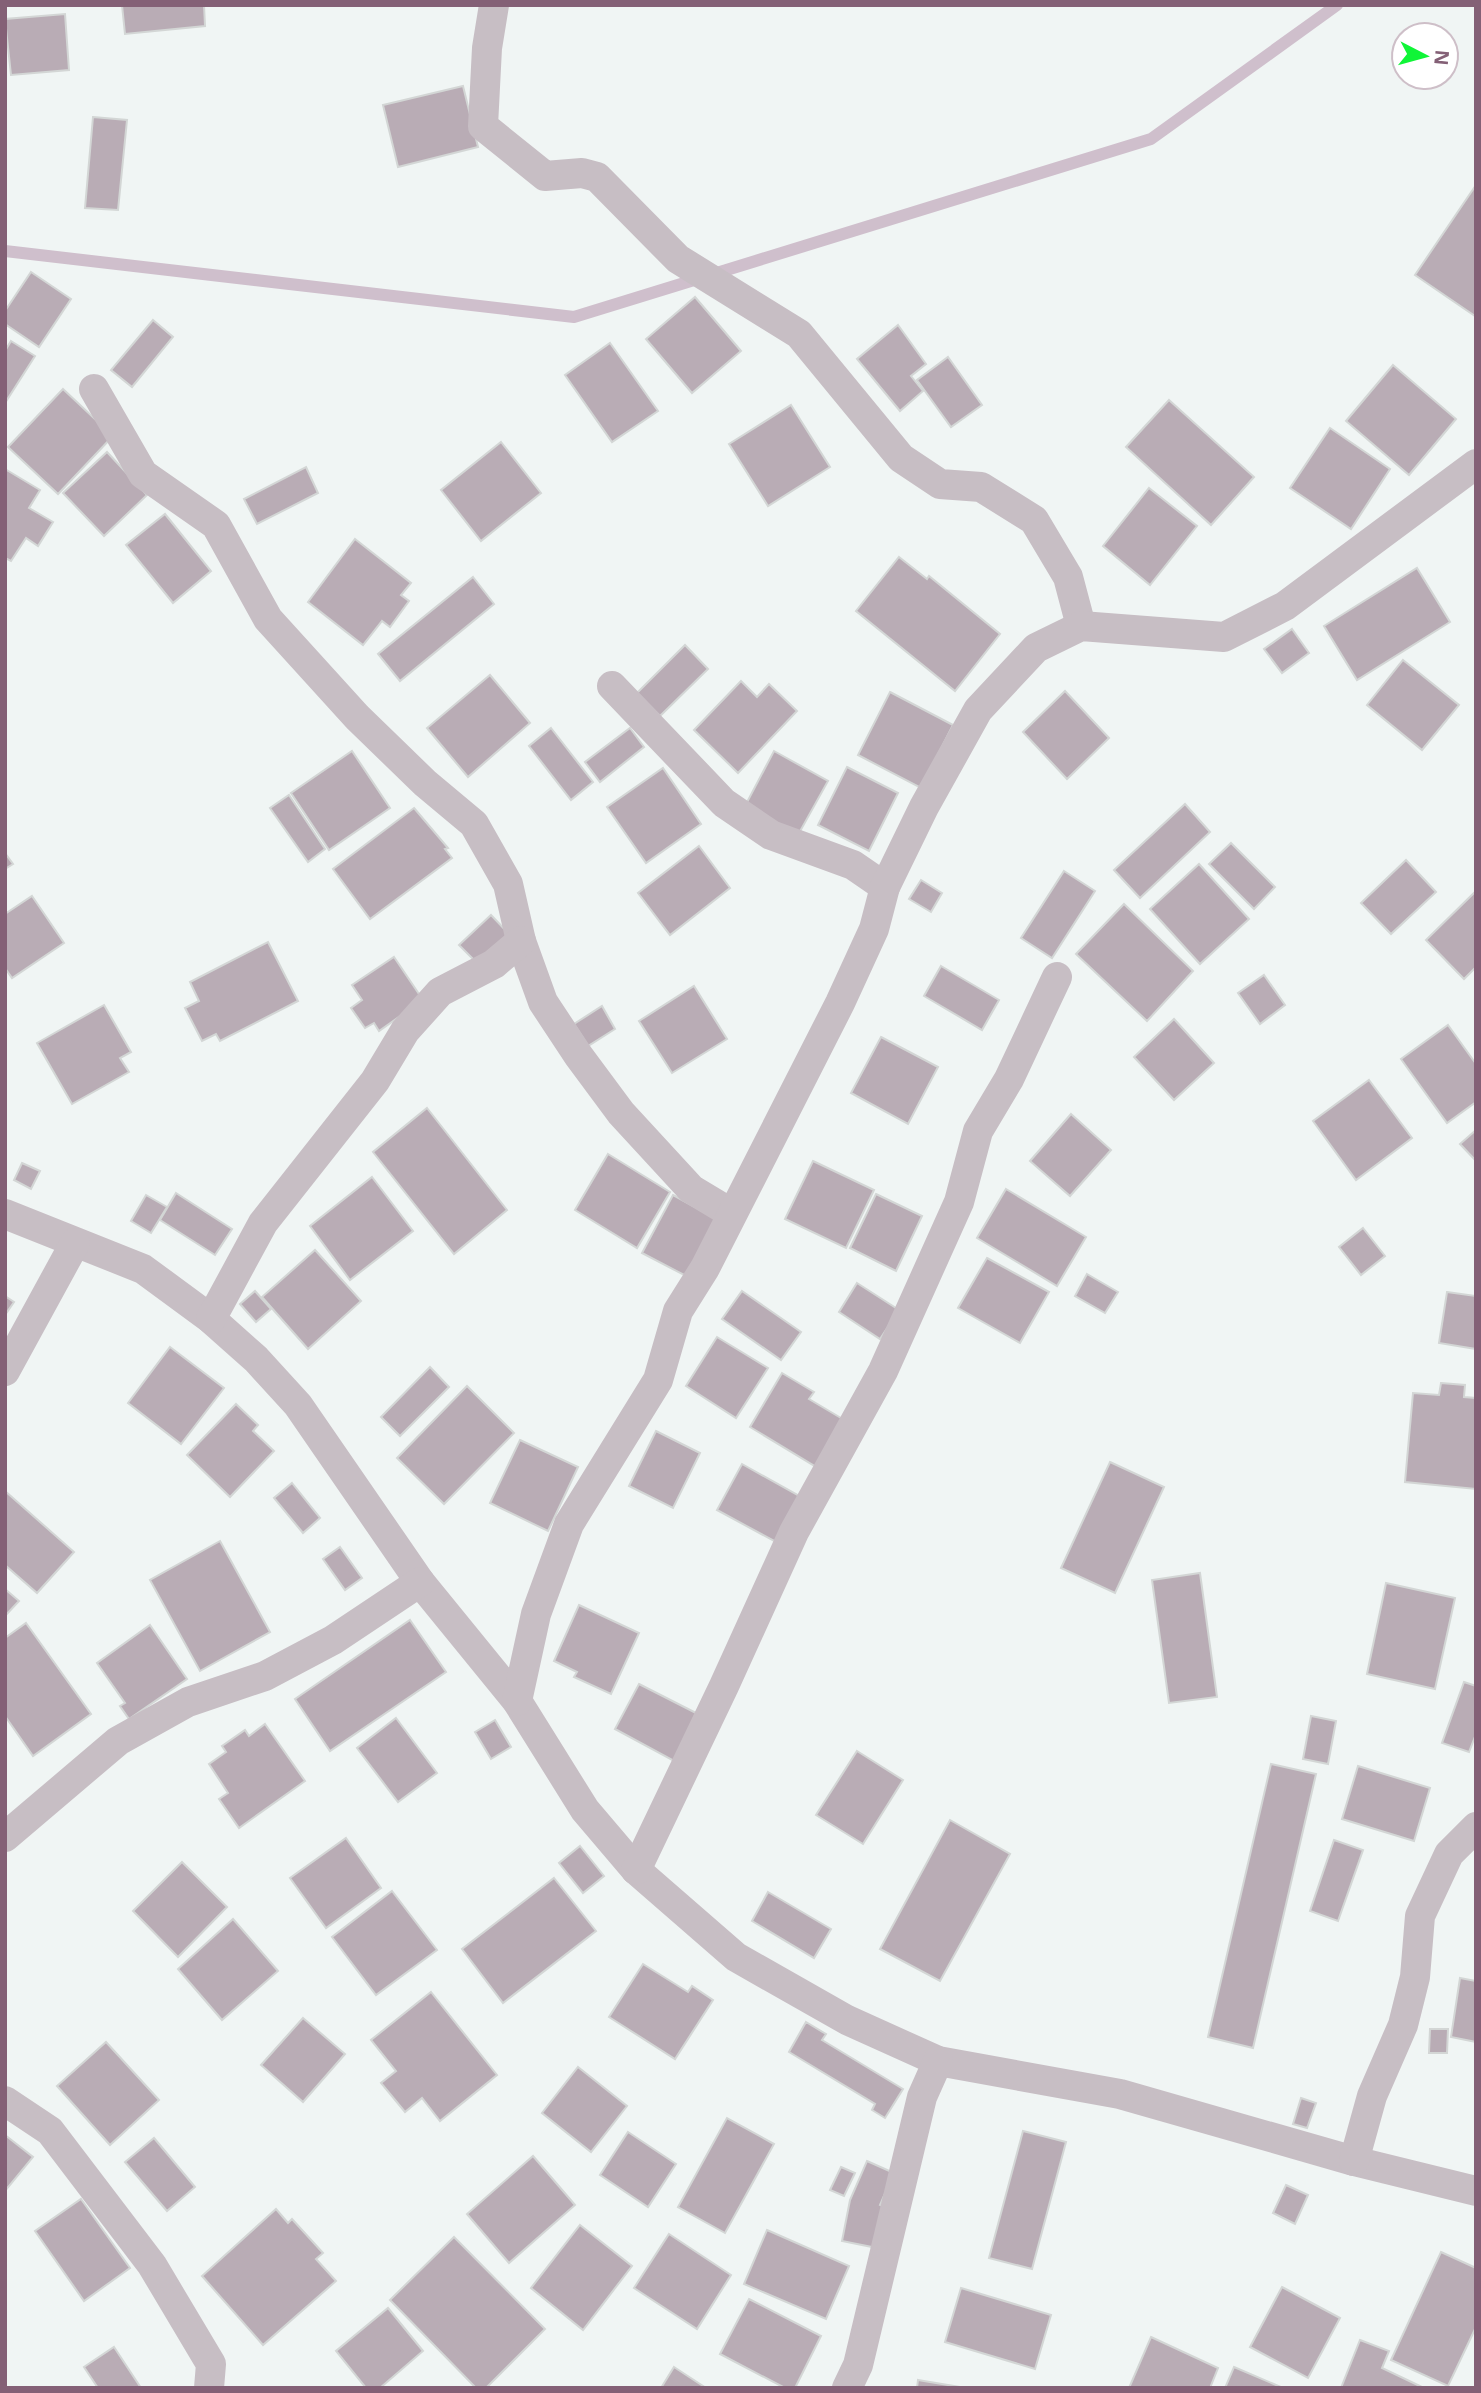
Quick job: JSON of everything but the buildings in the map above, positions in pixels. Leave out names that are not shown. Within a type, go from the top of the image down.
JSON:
[{"type":"street","points":[[494,5],[487,48],[484,126],[545,176],[582,173],[597,177],[678,260],[799,334],[901,458],[940,484],[981,486],[1034,520],[1068,577],[1081,626]]},
{"type":"street","points":[[94,389],[143,474],[216,525],[268,619],[357,717],[425,783],[474,824],[508,884],[521,941],[543,1002],[621,1113],[691,1189],[731,1213]]},
{"type":"street","points":[[517,1702],[536,1614],[569,1524],[658,1380],[678,1311],[705,1268],[840,1003],[874,929],[885,887],[924,807],[978,710],[1036,648],[1081,626],[1224,636],[1285,606],[1476,464]]},
{"type":"street","points":[[612,686],[724,803],[771,835],[853,866],[885,887]]},
{"type":"street","points":[[211,1319],[262,1223],[367,1091],[405,1031],[440,992],[494,964],[521,941]]},
{"type":"street","points":[[635,1870],[724,1686],[794,1532],[883,1371],[959,1202],[978,1132],[1009,1079],[1057,977]]},
{"type":"street","points":[[5,1214],[143,1269],[211,1319],[256,1359],[298,1405],[420,1582],[517,1702],[585,1810],[635,1870],[736,1957],[847,2021],[938,2061],[1121,2094],[1354,2161],[1476,2191]]},
{"type":"street","points":[[5,1371],[75,1243]]},
{"type":"street","points":[[5,1837],[118,1741],[188,1702],[276,1670],[333,1640],[420,1582]]},
{"type":"street","points":[[1354,2161],[1371,2096],[1403,2025],[1416,1978],[1420,1916],[1450,1854],[1476,1827]]},
{"type":"street","points":[[847,2388],[858,2365],[919,2109],[938,2061]]},
{"type":"street","points":[[5,2101],[50,2131],[152,2265],[212,2364],[209,2388]]},
{"type":"waterway","points":[[5,251],[574,317],[1151,139],[1337,5]]}]
